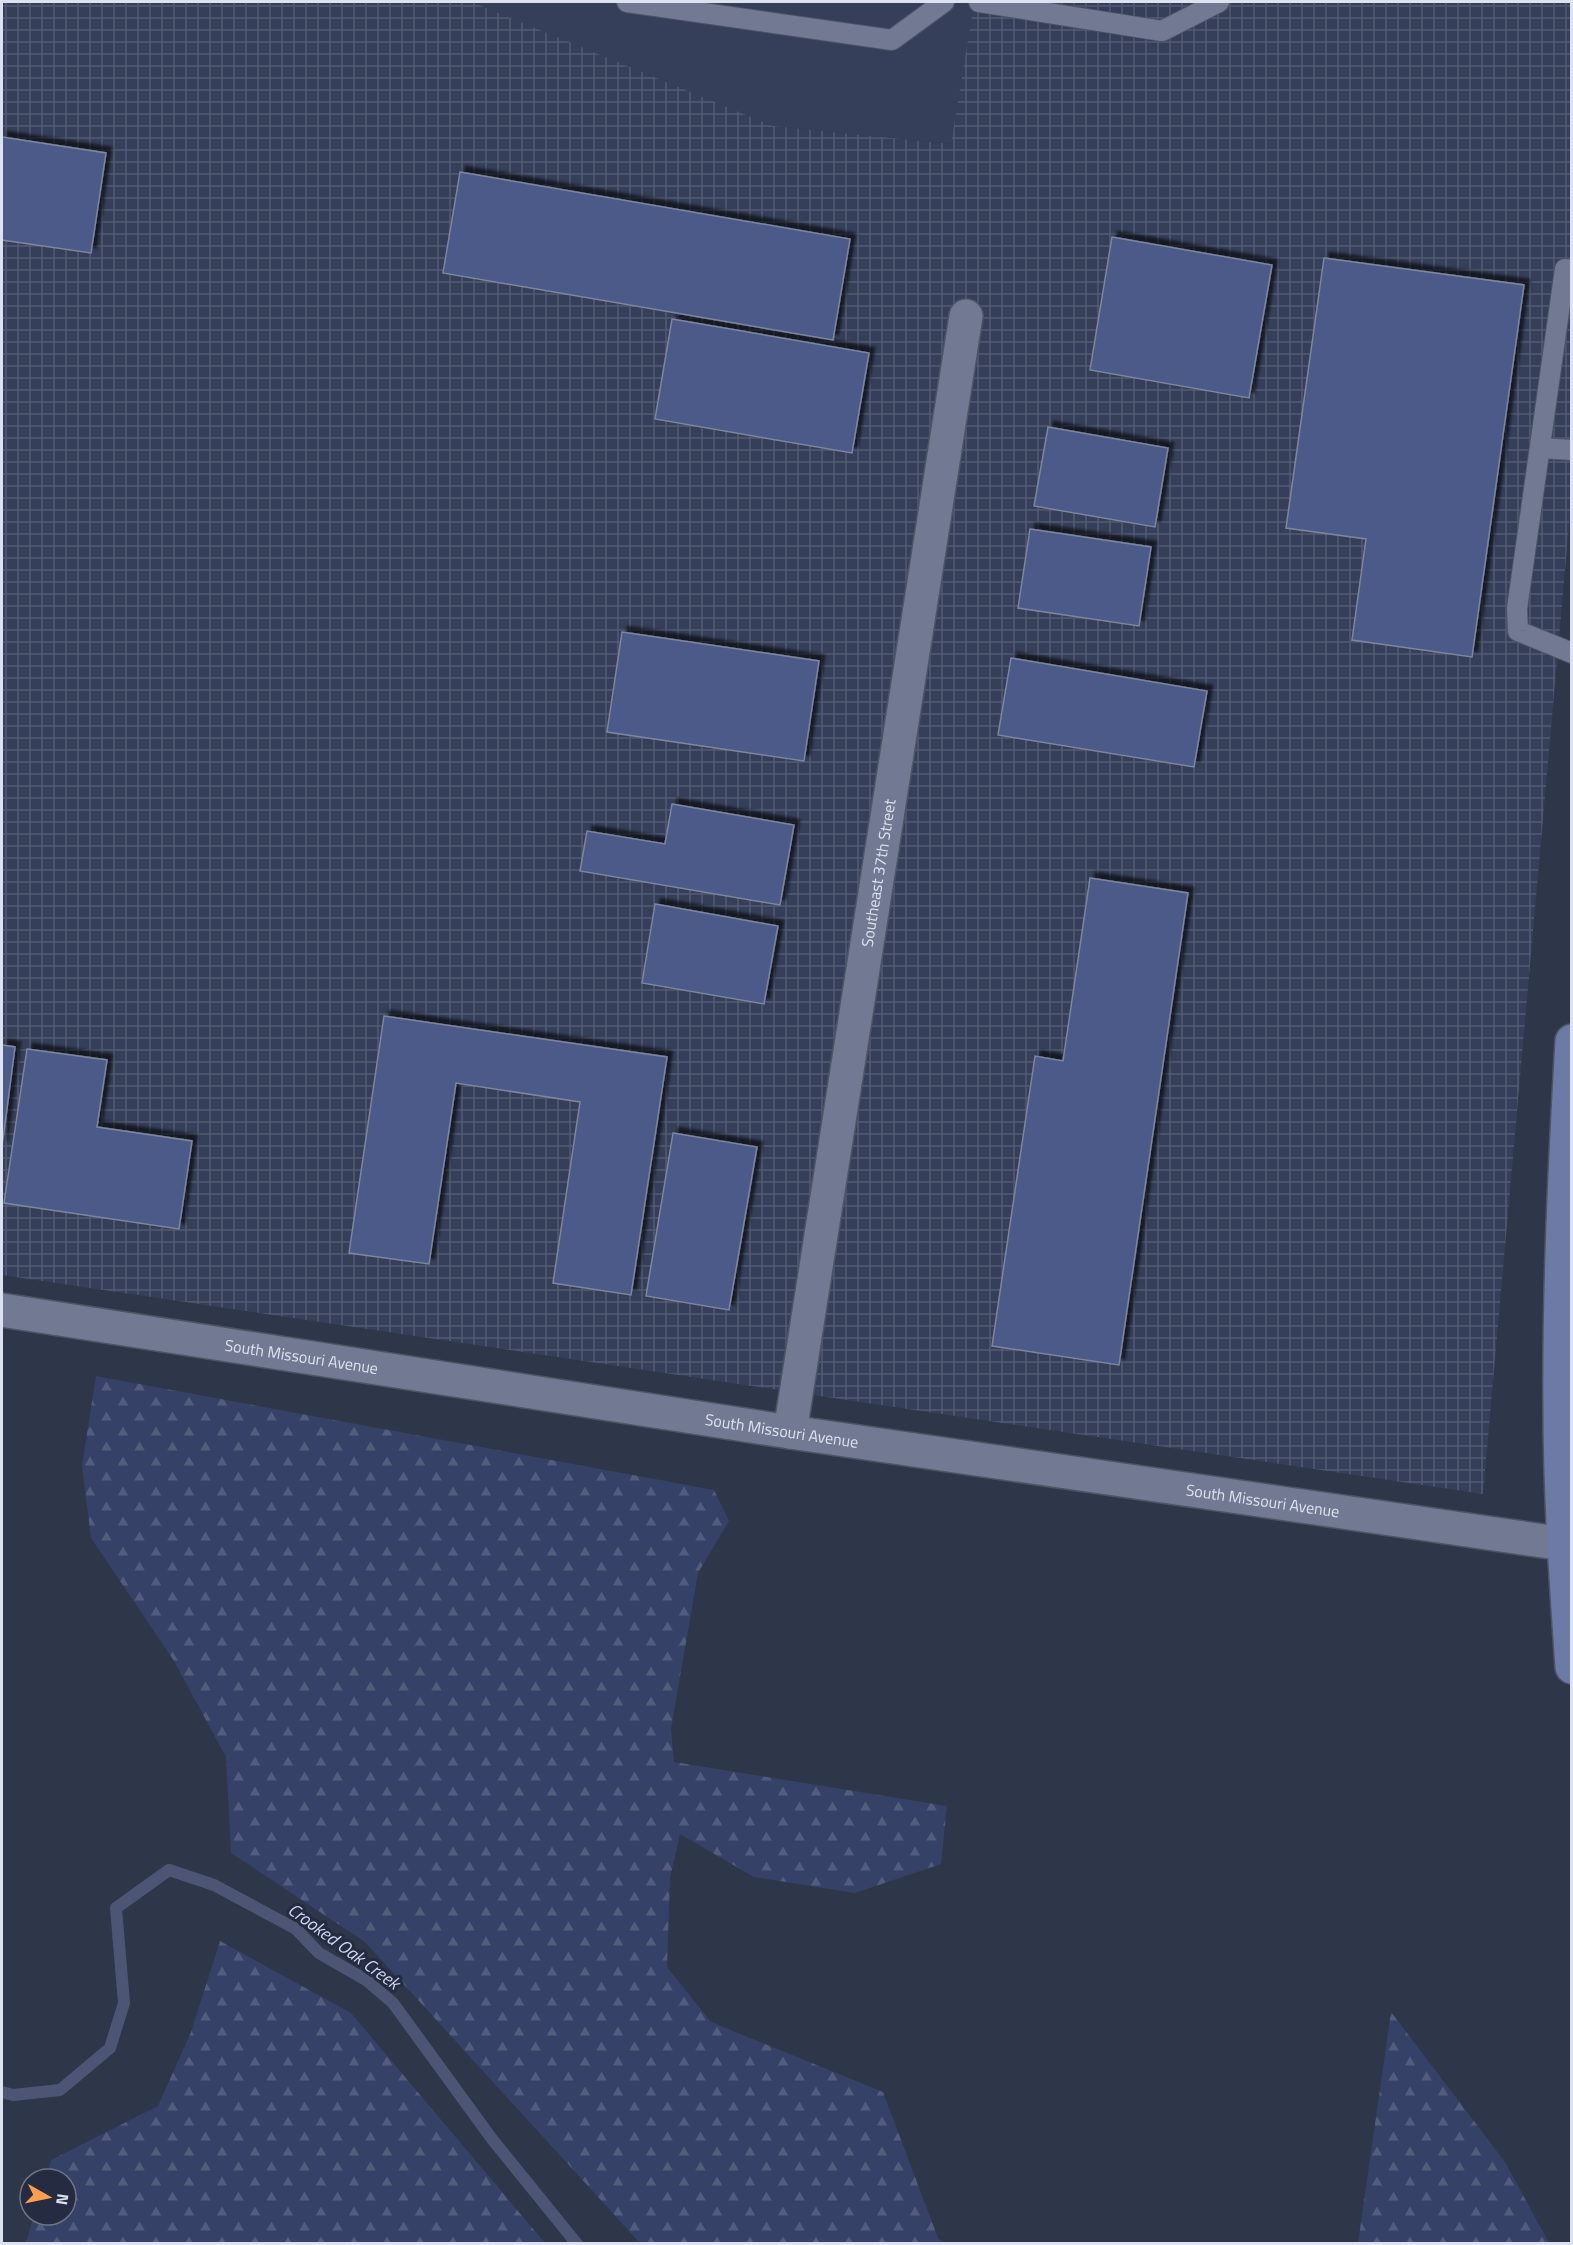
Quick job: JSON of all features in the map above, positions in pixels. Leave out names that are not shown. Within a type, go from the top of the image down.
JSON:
[{"type":"street","name":"Southeast 37th Street","points":[[790,1432],[966,316]]},
{"type":"street","points":[[1572,1041],[1560,1410],[1564,1544],[1572,1666]]},
{"type":"street","name":"South Missouri Avenue","points":[[2,1310],[790,1432],[1564,1544]]},
{"type":"lane","points":[[627,2],[892,40],[944,2]]},
{"type":"lane","points":[[979,2],[1162,31],[1219,2]]},
{"type":"lane","points":[[1572,270],[1565,268],[1517,609],[1518,631],[1572,652]]},
{"type":"lane","points":[[1540,448],[1572,450]]},
{"type":"shaded area","points":[[2,2],[472,2],[773,126],[951,144],[974,2],[1571,2],[1571,503],[1483,1494],[2,1275]]},
{"type":"shaded area","points":[[472,2],[974,2],[952,144],[773,126]]},
{"type":"green space","points":[[96,1376],[714,1490],[729,1521],[698,1573],[671,1729],[674,1762],[947,1806],[941,1864],[855,1893],[754,1877],[680,1834],[670,1878],[667,1967],[711,2022],[883,2092],[938,2238],[944,2243],[640,2243],[365,1942],[231,1853],[226,1757],[174,1661],[91,1538],[82,1466]]},
{"type":"green space","points":[[220,1941],[351,2013],[545,2243],[26,2243],[31,2227],[78,2227],[78,2167],[49,2167],[51,2160],[158,2106],[191,2032]]},
{"type":"green space","points":[[1391,2012],[1505,2162],[1549,2243],[1358,2243]]},
{"type":"building","points":[[2,137],[106,153],[91,253],[2,240]]},
{"type":"building","points":[[460,172],[850,239],[833,340],[443,273]]},
{"type":"building","points":[[1112,237],[1272,265],[1249,398],[1090,370]]},
{"type":"building","points":[[1324,258],[1524,285],[1472,657],[1352,640],[1366,539],[1286,528]]},
{"type":"building","points":[[672,319],[869,353],[852,453],[655,419]]},
{"type":"building","points":[[1048,427],[1168,448],[1155,527],[1034,506]]},
{"type":"building","points":[[1030,529],[1151,547],[1139,626],[1018,608]]},
{"type":"building","points":[[622,632],[819,661],[804,761],[607,732]]},
{"type":"building","points":[[1011,658],[1207,691],[1194,767],[998,735]]},
{"type":"building","points":[[672,804],[794,825],[780,905],[580,871],[587,831],[665,844]]},
{"type":"building","points":[[1090,878],[1188,893],[1119,1365],[992,1346],[1035,1056],[1063,1061]]},
{"type":"building","points":[[655,904],[778,926],[764,1004],[642,983]]},
{"type":"building","points":[[384,1016],[667,1057],[631,1295],[553,1283],[580,1102],[456,1083],[429,1264],[349,1253]]},
{"type":"building","points":[[2,1045],[15,1047],[2,1147]]},
{"type":"building","points":[[27,1049],[107,1060],[97,1127],[192,1141],[179,1229],[4,1203]]},
{"type":"building","points":[[673,1133],[757,1147],[729,1310],[646,1296]]},
{"type":"waterway","name":"Crooked Oak Creek","points":[[2,2092],[13,2095],[60,2090],[110,2048],[124,2003],[116,1908],[169,1870],[214,1885],[296,1929],[319,1953],[366,1980],[393,2003],[492,2139],[577,2244]]}]
